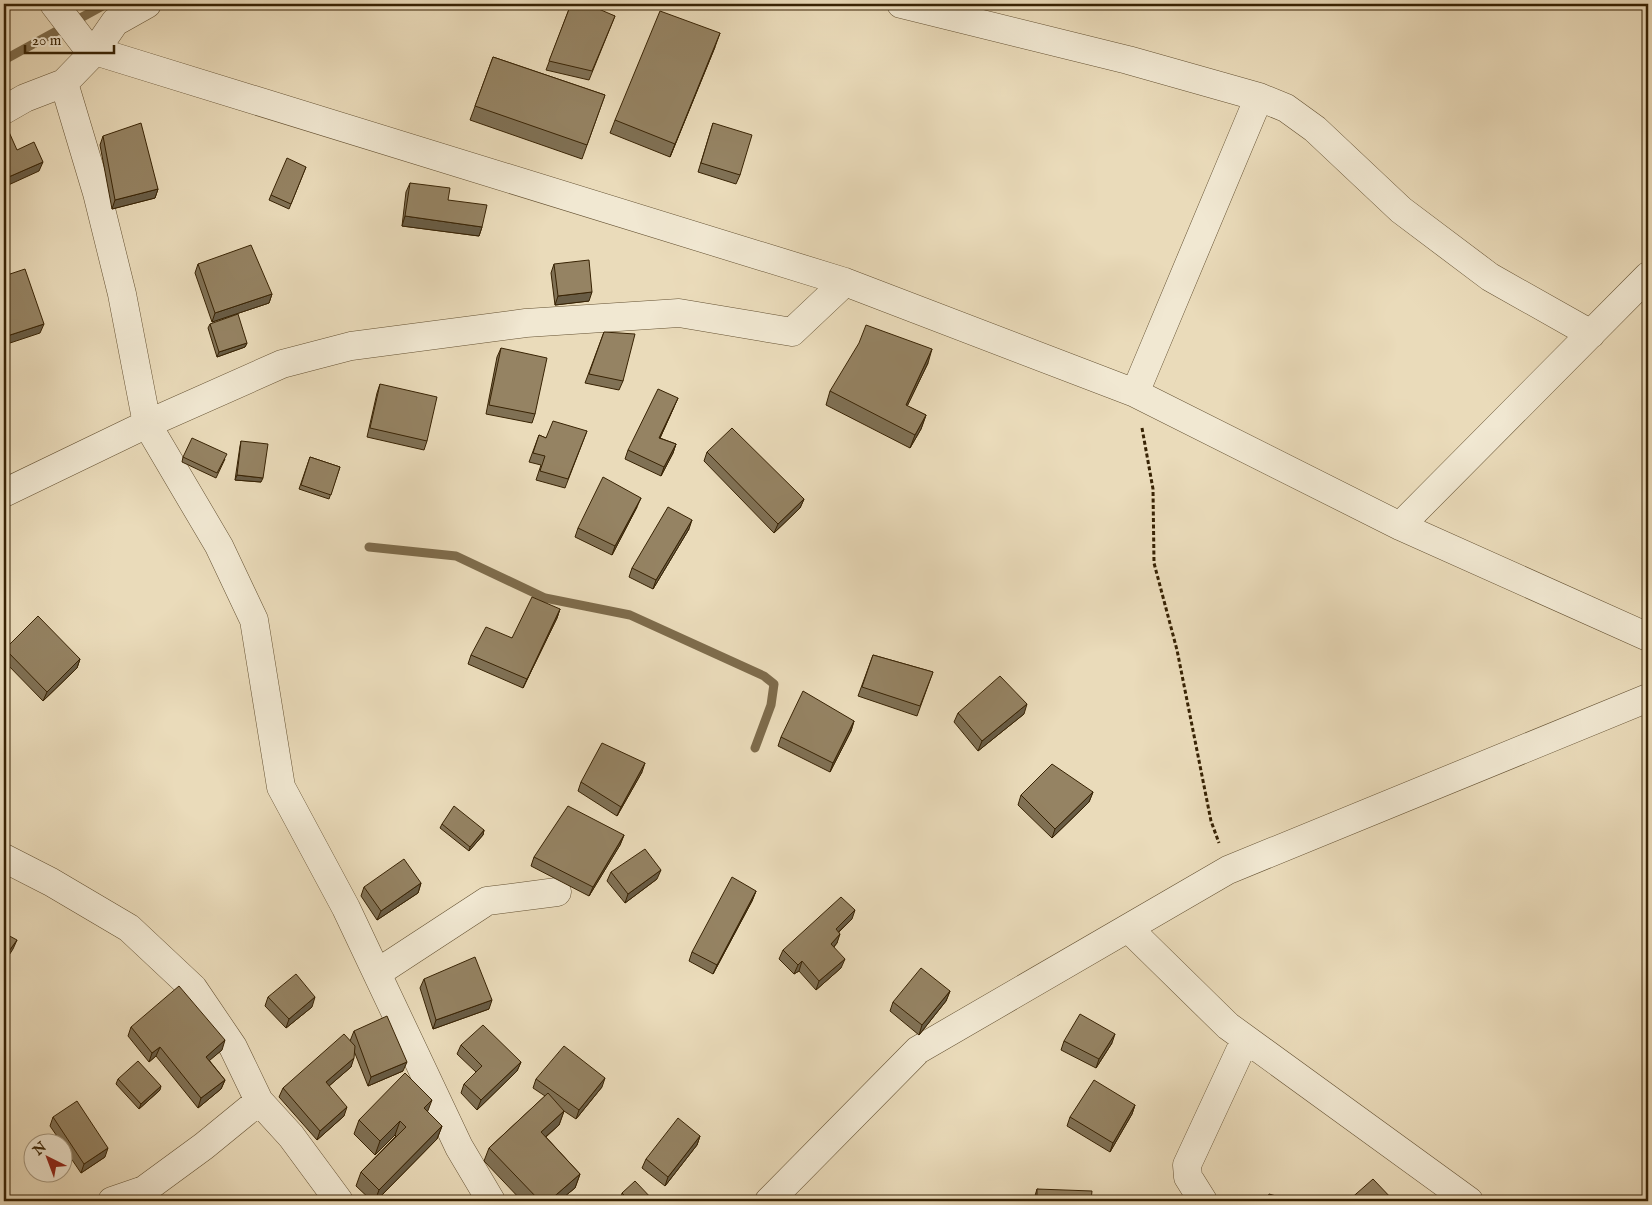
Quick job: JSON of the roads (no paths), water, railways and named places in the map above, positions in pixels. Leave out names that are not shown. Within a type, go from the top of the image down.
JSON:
[{"type":"street","points":[[54,4],[89,46],[846,282],[1135,393],[1400,526],[1648,638]]},
{"type":"street","points":[[4,110],[26,98],[64,83],[89,46],[115,22],[147,4]]},
{"type":"street","points":[[901,4],[1128,60],[1259,97],[1286,108],[1315,129],[1401,210],[1490,277],[1591,334]]},
{"type":"street","points":[[64,83],[99,202],[122,294],[147,424],[219,546],[254,620],[282,788],[346,908],[459,1147],[492,1201]]},
{"type":"street","points":[[1135,393],[1259,97]]},
{"type":"street","points":[[1400,526],[1648,276]]},
{"type":"street","points":[[4,492],[147,424],[282,364],[351,346],[526,323],[679,313],[792,332],[846,282]]},
{"type":"street","points":[[769,1201],[918,1050],[1228,870],[1648,698]]},
{"type":"street","points":[[4,858],[51,882],[129,928],[193,988],[233,1047],[259,1100],[291,1136],[339,1201]]},
{"type":"street","points":[[377,973],[487,901],[557,892]]},
{"type":"street","points":[[1129,928],[1228,1026],[1245,1040],[1469,1201]]},
{"type":"street","points":[[1203,1201],[1188,1177],[1187,1165],[1245,1040]]},
{"type":"street","points":[[112,1201],[144,1190],[204,1146],[259,1100]]},
{"type":"waterway","points":[[4,60],[106,4]]},
{"type":"waterway","points":[[369,547],[456,556],[545,598],[630,615],[764,676],[774,684],[771,705],[755,748]]}]
